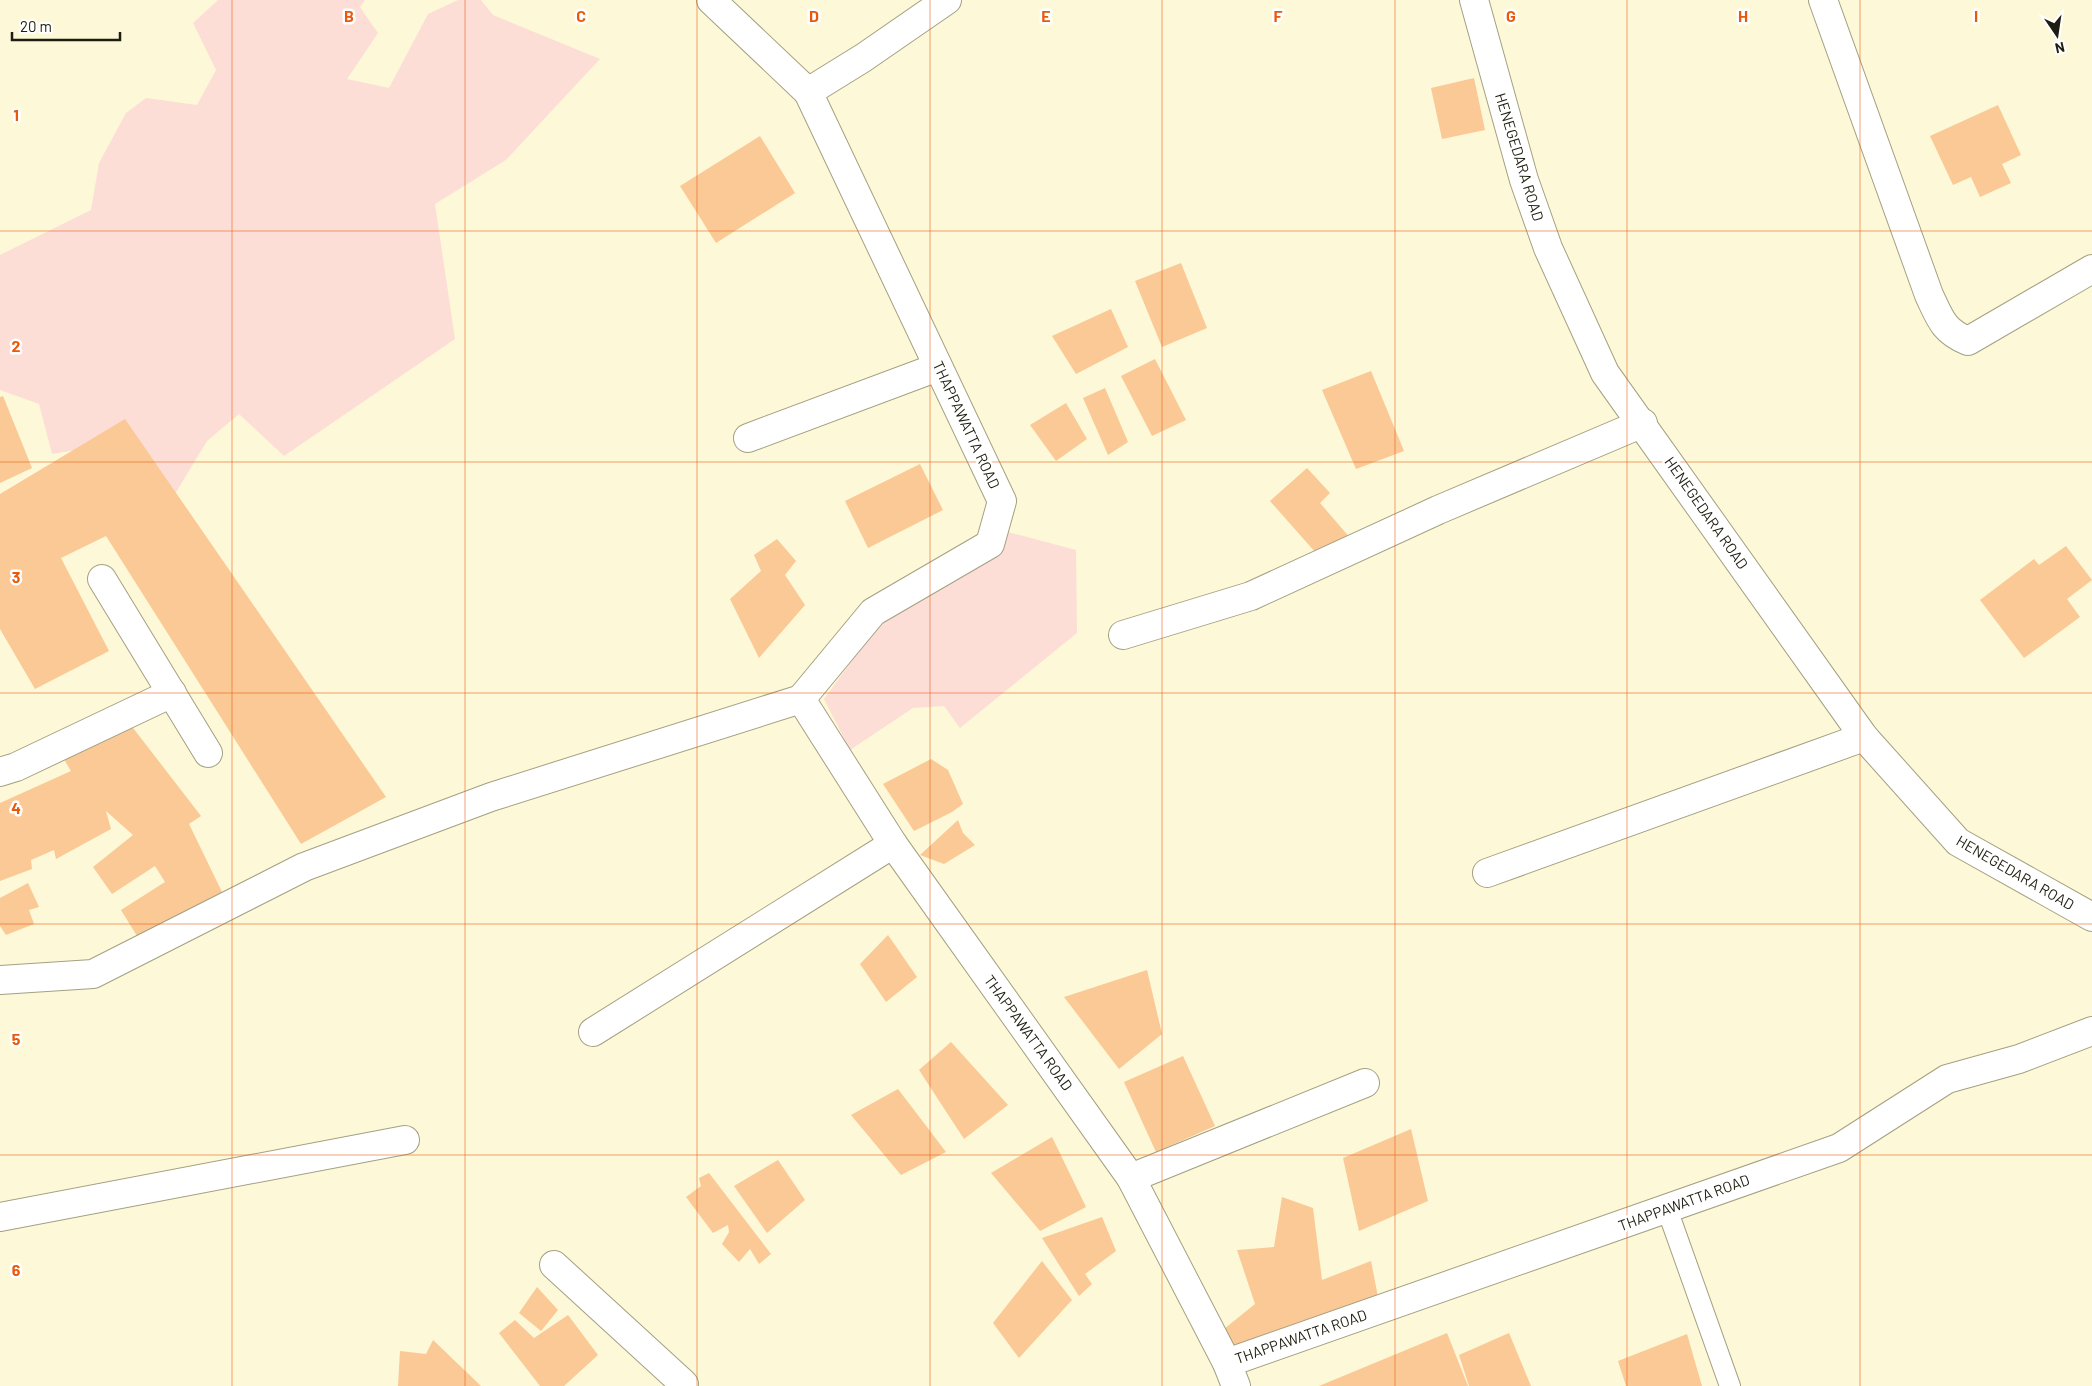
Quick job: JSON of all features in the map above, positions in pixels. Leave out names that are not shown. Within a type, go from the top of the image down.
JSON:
[{"type":"street","points":[[711,0],[808,92],[863,58],[948,0]]},
{"type":"street","name":"HENEGEDARA ROAD","points":[[1474,0],[1524,180],[1548,248],[1606,373],[1864,737],[1958,842],[2092,917]]},
{"type":"street","points":[[1823,0],[1929,295],[1942,324],[1953,335],[1968,341],[2092,269]]},
{"type":"street","name":"THAPPAWATTA ROAD","points":[[808,92],[1002,501],[990,544],[873,612],[801,699],[893,844],[1131,1178],[1232,1374],[1667,1209],[1839,1148],[1947,1079],[2019,1059],[2092,1031]]},
{"type":"street","points":[[748,438],[938,367]]},
{"type":"street","points":[[1123,635],[1251,596],[1438,510],[1643,423]]},
{"type":"street","points":[[102,579],[208,753]]},
{"type":"street","points":[[0,772],[16,767],[172,693]]},
{"type":"street","points":[[0,980],[93,974],[304,867],[491,797],[801,699]]},
{"type":"street","points":[[1487,873],[1864,737]]},
{"type":"street","points":[[593,1032],[893,844]]},
{"type":"street","points":[[1131,1178],[1365,1083]]},
{"type":"street","points":[[0,1217],[405,1140]]},
{"type":"street","points":[[554,1265],[684,1386]]},
{"type":"lane","points":[[1667,1209],[1730,1386]]},
{"type":"shaded area","points":[[218,0],[365,0],[360,7],[378,33],[347,79],[389,88],[428,14],[458,0],[481,0],[493,15],[600,59],[506,160],[435,204],[455,339],[284,456],[239,414],[207,441],[172,499],[129,441],[52,454],[39,404],[0,390],[0,255],[91,210],[99,163],[126,113],[146,98],[197,105],[216,70],[193,23]]},
{"type":"shaded area","points":[[1008,532],[1076,550],[1077,633],[960,728],[944,706],[913,708],[850,750],[824,699],[886,614]]},
{"type":"building","points":[[1474,78],[1485,130],[1442,139],[1431,88]]},
{"type":"building","points":[[1998,105],[2021,155],[2002,164],[2011,183],[1980,197],[1971,177],[1953,185],[1930,136]]},
{"type":"building","points":[[760,136],[795,193],[716,243],[680,186]]},
{"type":"building","points":[[1181,263],[1207,328],[1162,347],[1135,281]]},
{"type":"building","points":[[1111,309],[1128,347],[1076,374],[1052,336]]},
{"type":"building","points":[[1155,359],[1186,420],[1152,436],[1121,376]]},
{"type":"building","points":[[1371,371],[1404,451],[1356,469],[1322,390]]},
{"type":"building","points":[[1105,388],[1128,442],[1108,455],[1083,398]]},
{"type":"building","points":[[3,396],[32,468],[0,483],[0,397]]},
{"type":"building","points":[[1066,403],[1087,439],[1056,461],[1030,425]]},
{"type":"building","points":[[125,419],[386,797],[301,844],[106,536],[61,558],[109,651],[35,689],[0,629],[0,494]]},
{"type":"building","points":[[920,464],[943,510],[868,548],[845,501]]},
{"type":"building","points":[[1307,468],[1330,493],[1320,503],[1351,539],[1324,562],[1270,501]]},
{"type":"building","points":[[777,539],[796,561],[785,575],[805,605],[759,658],[730,599],[761,571],[754,555]]},
{"type":"building","points":[[2066,546],[2092,580],[2067,599],[2080,617],[2024,658],[1980,600],[2034,559],[2039,565]]},
{"type":"building","points":[[130,724],[201,816],[189,824],[222,892],[137,936],[121,910],[165,882],[155,866],[112,894],[93,867],[133,835],[106,811],[111,829],[56,859],[54,850],[31,860],[32,869],[0,881],[0,803],[71,771],[62,756]]},
{"type":"building","points":[[931,759],[948,770],[963,804],[952,812],[914,831],[883,784]]},
{"type":"building","points":[[958,820],[963,833],[975,845],[944,864],[920,855]]},
{"type":"building","points":[[28,883],[39,907],[29,910],[34,924],[6,935],[0,926],[0,898]]},
{"type":"building","points":[[888,935],[917,977],[886,1002],[860,964]]},
{"type":"building","points":[[1147,970],[1162,1034],[1119,1069],[1064,997]]},
{"type":"building","points":[[951,1042],[1008,1105],[964,1139],[919,1070]]},
{"type":"building","points":[[1183,1056],[1215,1126],[1156,1152],[1124,1082]]},
{"type":"building","points":[[898,1089],[946,1152],[901,1175],[851,1115]]},
{"type":"building","points":[[1411,1129],[1428,1201],[1359,1231],[1343,1158]]},
{"type":"building","points":[[1052,1137],[1086,1207],[1040,1231],[991,1173]]},
{"type":"building","points":[[778,1160],[805,1200],[767,1233],[734,1186]]},
{"type":"building","points":[[709,1173],[771,1254],[759,1264],[750,1249],[739,1262],[722,1244],[729,1232],[728,1225],[713,1233],[686,1197],[701,1186],[699,1178]]},
{"type":"building","points":[[1282,1197],[1313,1208],[1322,1280],[1371,1261],[1378,1297],[1232,1351],[1224,1329],[1255,1304],[1237,1250],[1274,1247]]},
{"type":"building","points":[[1102,1217],[1116,1251],[1085,1274],[1092,1284],[1079,1296],[1042,1238]]},
{"type":"building","points":[[1042,1261],[1072,1300],[1019,1358],[993,1323]]},
{"type":"building","points":[[537,1287],[558,1310],[541,1331],[519,1313]]},
{"type":"building","points":[[568,1315],[598,1355],[564,1386],[540,1386],[499,1333],[515,1320],[534,1338]]},
{"type":"building","points":[[1447,1333],[1468,1386],[1319,1386]]},
{"type":"building","points":[[1509,1333],[1531,1386],[1469,1386],[1459,1355]]},
{"type":"building","points":[[1687,1334],[1702,1386],[1626,1386],[1618,1361]]},
{"type":"building","points":[[433,1340],[481,1386],[398,1386],[400,1351],[426,1354]]}]
